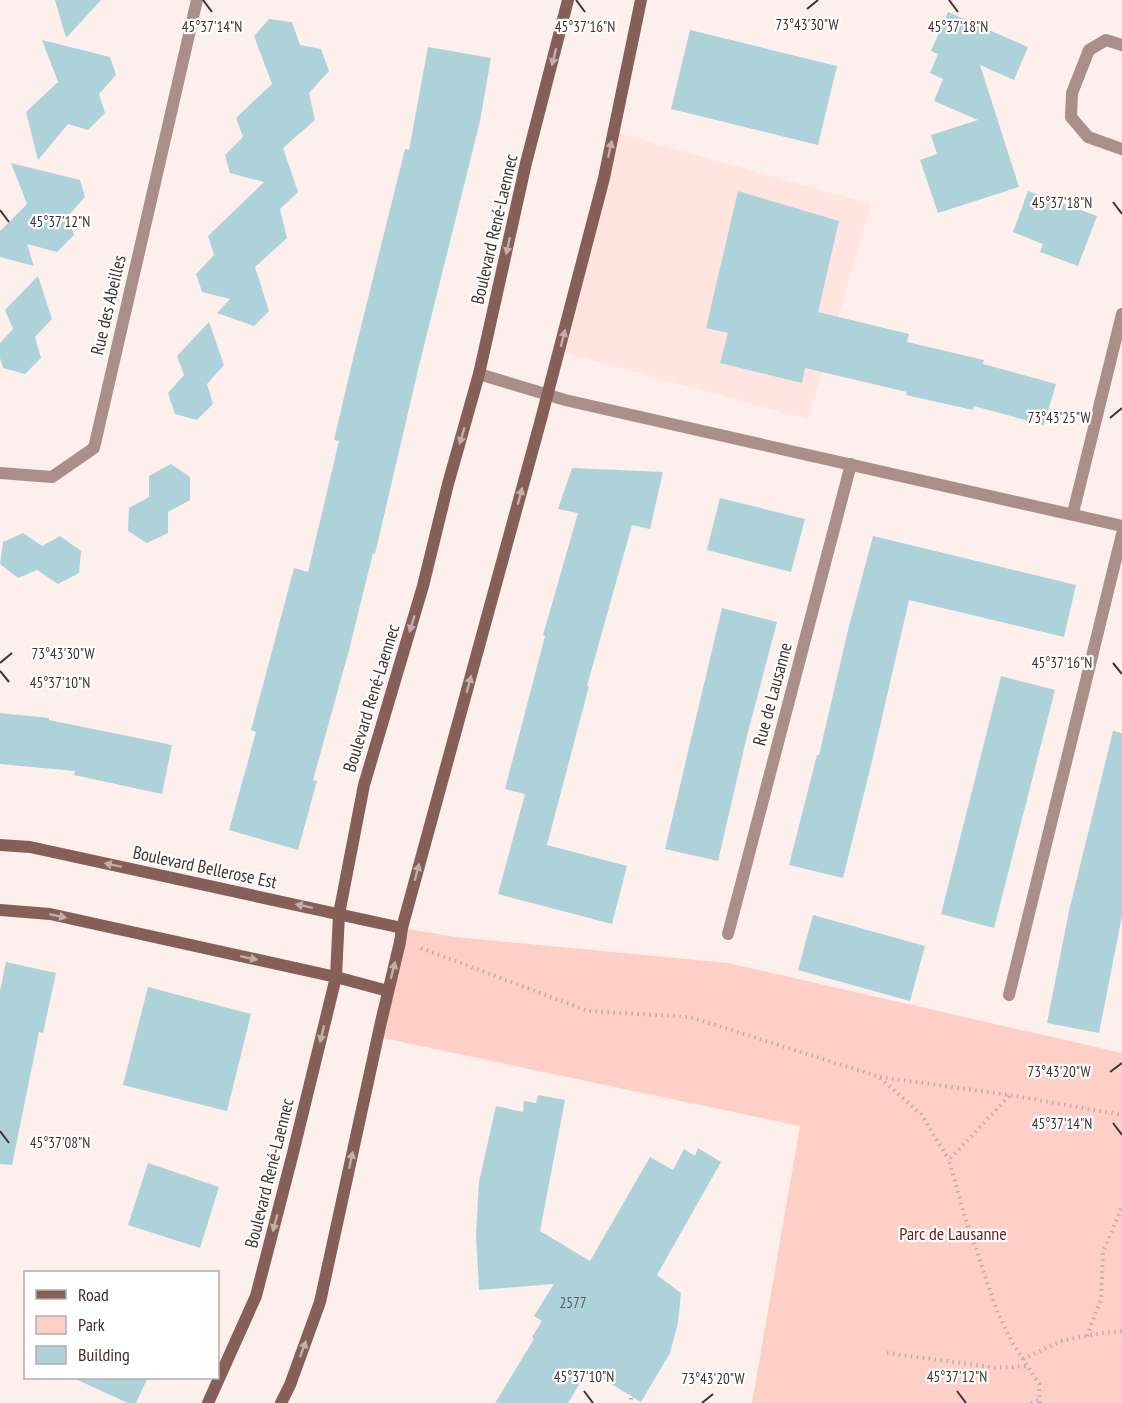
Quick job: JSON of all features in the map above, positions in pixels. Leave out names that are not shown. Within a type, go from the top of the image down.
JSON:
[{"type":"street","name":"Rue des Abeilles","points":[[0,473],[52,477],[94,448],[197,0]]},
{"type":"street","name":"Boulevard René-Laennec","points":[[219,1378],[256,1296],[336,977],[339,915],[364,785],[423,586],[448,484],[479,374],[526,163],[568,0]]},
{"type":"street","points":[[281,1403],[290,1385],[320,1302],[402,928],[548,395],[604,178],[641,0]]},
{"type":"street","points":[[1122,45],[1106,40],[1089,50],[1072,93],[1071,117],[1088,136],[1122,149]]},
{"type":"street","points":[[1073,513],[1122,314]]},
{"type":"street","points":[[479,374],[548,395],[1122,526]]},
{"type":"street","name":"Rue de Lausanne","points":[[729,934],[851,464]]},
{"type":"street","points":[[1009,995],[1122,534]]},
{"type":"street","name":"Boulevard Bellerose Est","points":[[0,845],[30,848],[402,928]]},
{"type":"street","points":[[0,910],[50,914],[336,977],[388,991]]},
{"type":"street","name":"Boulevard René-Laennec","points":[[208,1403],[219,1379]]},
{"type":"path","points":[[400,942],[588,1011],[690,1017],[879,1077],[1010,1095],[1122,1115]]},
{"type":"path","points":[[879,1077],[921,1114],[949,1160],[965,1217],[997,1311],[1012,1342],[1039,1384],[1040,1401],[1031,1403]]},
{"type":"path","points":[[949,1160],[1010,1095]]},
{"type":"path","points":[[1087,1336],[1101,1299],[1103,1252],[1122,1207]]},
{"type":"path","points":[[1023,1359],[1061,1341],[1122,1331]]},
{"type":"path","points":[[887,1353],[998,1368],[1027,1366]]},
{"type":"shaded area","points":[[614,132],[871,204],[808,419],[559,351]]},
{"type":"green space","name":"Parc de Lausanne","points":[[402,928],[456,937],[728,963],[1122,1053],[1122,1403],[752,1403],[800,1126],[378,1037]]},
{"type":"building","points":[[55,0],[101,0],[66,38]]},
{"type":"building","points":[[948,12],[1028,47],[1014,80],[980,65],[1019,187],[938,213],[920,160],[937,154],[931,135],[978,120],[934,101],[943,79],[930,73],[938,54],[931,51]]},
{"type":"building","points":[[269,19],[292,22],[300,45],[321,49],[329,71],[309,93],[315,120],[283,148],[298,192],[280,209],[287,238],[255,267],[269,311],[254,326],[217,313],[230,299],[202,292],[196,274],[214,255],[208,236],[264,182],[230,173],[225,155],[243,137],[236,118],[272,84],[254,36]]},
{"type":"building","points":[[690,30],[837,66],[818,145],[671,109]]},
{"type":"building","points":[[42,40],[110,57],[116,75],[99,94],[105,113],[88,130],[68,124],[38,160],[26,112],[58,82]]},
{"type":"building","points":[[428,47],[491,58],[480,121],[375,554],[373,553],[313,780],[317,781],[298,850],[229,830],[256,732],[251,730],[294,568],[308,572],[339,441],[334,440],[352,363],[405,149],[409,150]]},
{"type":"building","points":[[11,163],[80,180],[85,197],[68,216],[74,235],[57,252],[27,244],[34,266],[0,257],[0,231],[27,204]]},
{"type":"building","points":[[738,191],[839,221],[818,312],[909,334],[907,342],[984,360],[983,364],[1056,384],[1044,425],[974,406],[973,410],[906,395],[907,392],[805,368],[802,383],[720,363],[728,333],[706,328]]},
{"type":"building","points":[[1028,191],[1097,216],[1078,266],[1040,252],[1043,244],[1013,232]]},
{"type":"building","points":[[38,276],[52,319],[35,337],[41,358],[25,374],[3,368],[0,343],[13,329],[5,310]]},
{"type":"building","points":[[209,322],[224,365],[207,384],[213,404],[197,420],[175,414],[168,393],[184,375],[177,356]]},
{"type":"building","points":[[171,464],[190,477],[190,500],[168,512],[168,533],[147,543],[128,531],[129,508],[149,497],[149,476]]},
{"type":"building","points":[[572,468],[663,472],[650,529],[632,525],[587,686],[589,686],[547,845],[627,866],[612,924],[498,894],[525,794],[505,789],[545,636],[543,635],[578,513],[558,509]]},
{"type":"building","points":[[720,498],[805,519],[791,572],[707,550]]},
{"type":"building","points":[[23,533],[42,546],[60,536],[81,551],[79,573],[58,584],[37,570],[18,578],[0,564],[3,542]]},
{"type":"building","points":[[873,536],[1076,585],[1064,637],[909,600],[843,878],[789,865],[817,755],[819,755]]},
{"type":"building","points":[[722,608],[777,622],[747,736],[718,861],[665,849]]},
{"type":"building","points":[[1001,676],[1055,690],[994,928],[941,914]]},
{"type":"building","points":[[0,713],[49,718],[49,720],[172,745],[162,794],[74,775],[75,771],[0,764]]},
{"type":"building","points":[[1113,731],[1122,733],[1122,916],[1099,1033],[1047,1023],[1069,911]]},
{"type":"building","points":[[813,915],[925,946],[910,1001],[798,970]]},
{"type":"building","points":[[6,962],[56,973],[43,1033],[39,1032],[12,1165],[0,1164],[0,991]]},
{"type":"building","points":[[148,987],[251,1014],[227,1111],[123,1085]]},
{"type":"building","points":[[538,1095],[565,1100],[540,1231],[590,1261],[650,1157],[673,1170],[684,1149],[695,1156],[698,1148],[721,1162],[657,1275],[681,1293],[678,1323],[670,1353],[641,1402],[588,1370],[568,1403],[495,1403],[534,1339],[532,1337],[542,1321],[534,1316],[554,1284],[479,1290],[476,1235],[479,1182],[496,1106],[523,1112],[524,1101],[536,1103]]},
{"type":"building","points":[[148,1163],[219,1187],[200,1248],[128,1225]]},
{"type":"building","points":[[75,1379],[147,1379],[136,1403],[128,1403]]}]
